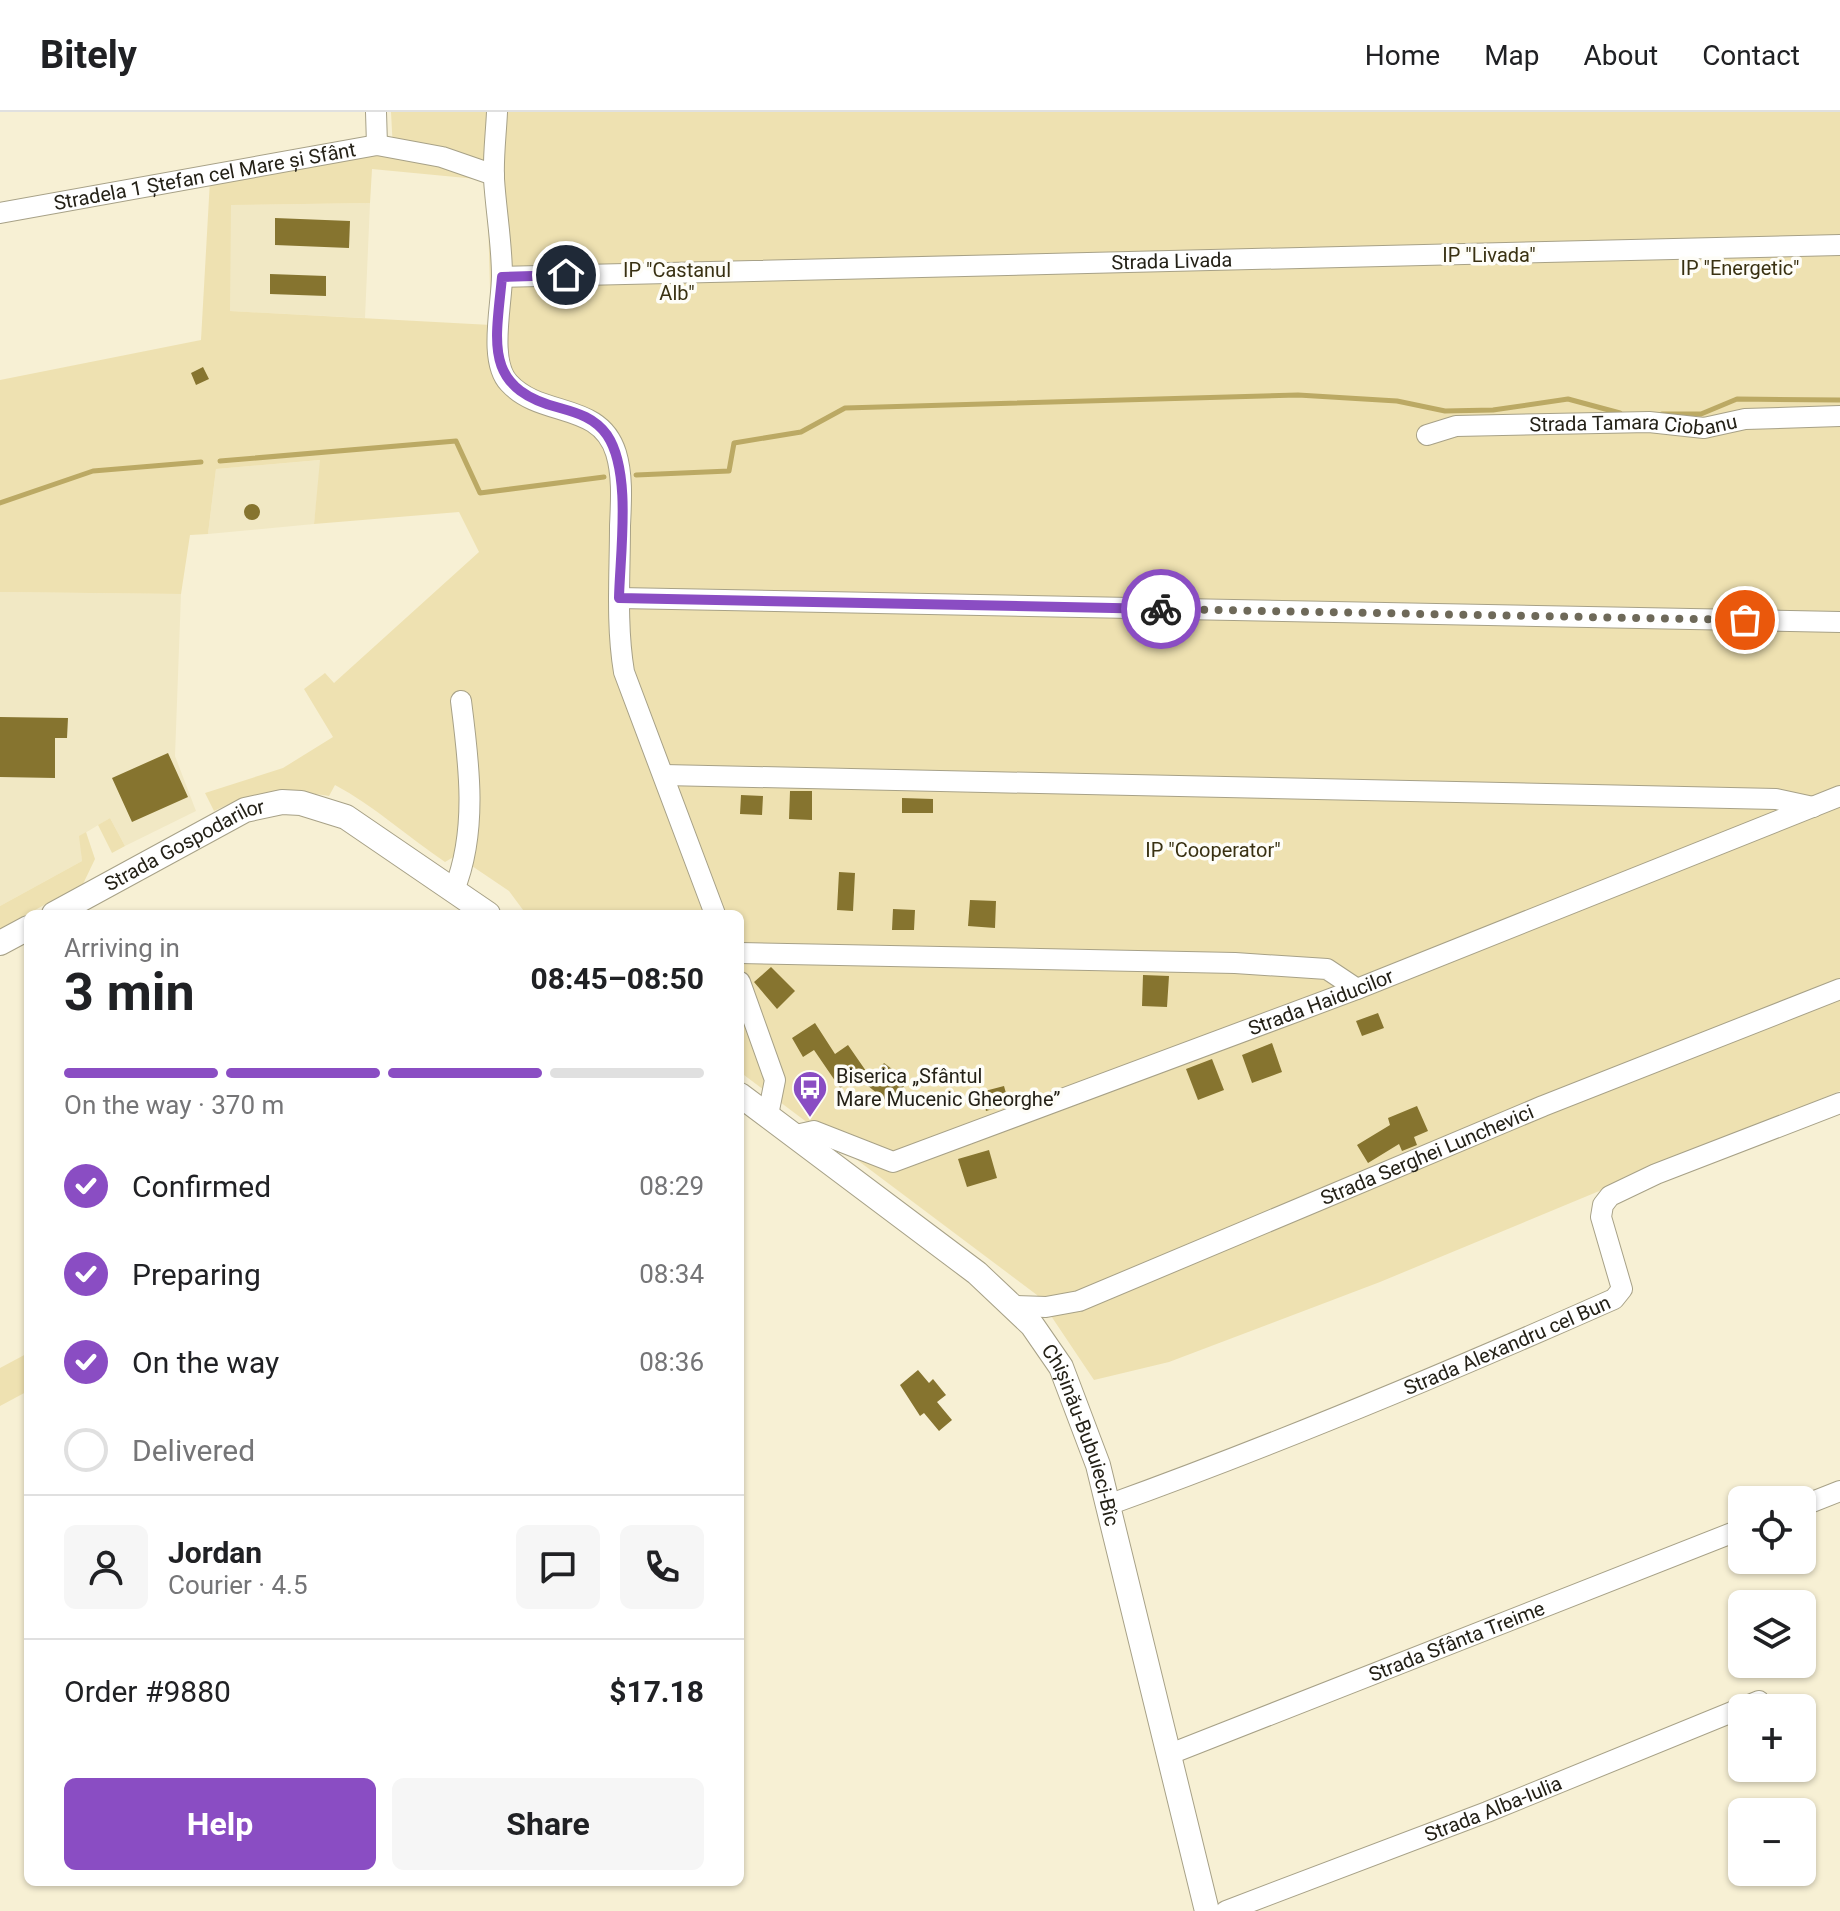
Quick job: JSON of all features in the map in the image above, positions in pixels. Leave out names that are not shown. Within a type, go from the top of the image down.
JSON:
[{"type":"street","name":"Stradela 1 Ștefan cel Mare și Sfânt","points":[[0,213],[377,145],[376,112]]},
{"type":"street","points":[[497,112],[494,175],[502,277],[498,322],[500,364],[507,382],[545,404],[590,417],[606,433],[616,453],[620,481],[618,632],[624,672],[714,910]]},
{"type":"street","points":[[377,145],[442,157],[494,175]]},
{"type":"street","name":"Strada Livada","points":[[502,277],[1840,245]]},
{"type":"street","name":"Strada Tamara Ciobanu","points":[[1427,435],[1456,426],[1649,422],[1704,428],[1745,419],[1840,416]]},
{"type":"street","points":[[619,598],[1840,622]]},
{"type":"street","points":[[461,701],[466,745],[468,850],[454,890],[482,910]]},
{"type":"street","points":[[664,775],[1776,799],[1813,807]]},
{"type":"street","name":"Strada Haiducilor","points":[[796,1135],[814,1131],[893,1162],[1357,989],[1840,796]]},
{"type":"street","name":"Strada Gospodarilor","points":[[61,910],[245,810],[282,802],[324,807],[394,847],[454,890]]},
{"type":"street","points":[[0,943],[24,930]]},
{"type":"street","points":[[744,953],[1235,963],[1327,969],[1357,989]]},
{"type":"street","name":"Strada Serghei Lunchevici","points":[[1013,1306],[1046,1307],[1079,1301],[1515,1118],[1840,989]]},
{"type":"street","points":[[744,993],[775,1080],[768,1115]]},
{"type":"street","name":"Chișinău-Bubuieci-Bîc","points":[[744,1098],[937,1241],[1013,1306],[1048,1346],[1073,1391],[1108,1505],[1207,1911]]},
{"type":"street","name":"Strada Alexandru cel Bun","points":[[1108,1505],[1273,1446],[1406,1392],[1614,1299],[1622,1289],[1617,1263],[1601,1217],[1603,1205],[1610,1196],[1632,1183],[1840,1103]]},
{"type":"street","points":[[1816,1500],[1840,1491]]},
{"type":"street","name":"Strada Sfânta Treime","points":[[1170,1754],[1728,1535]]},
{"type":"street","name":"Strada Alba-Iulia","points":[[1226,1911],[1487,1812],[1728,1714]]},
{"type":"shaded area","points":[[370,203],[365,318],[229,311],[230,205]]},
{"type":"shaded area","points":[[321,460],[314,524],[208,534],[216,469]]},
{"type":"shaded area","points":[[0,592],[181,594],[175,756],[196,811],[125,846],[110,818],[80,836],[82,861],[0,906]]},
{"type":"green space","name":"IP \"Cooperator\"","points":[[391,112],[1840,112],[1840,1091],[1380,1282],[1169,1362],[1094,1380],[1037,1295],[744,1075],[744,910],[523,910],[509,891],[472,866],[473,861],[457,855],[445,862],[335,785],[329,796],[270,793],[214,811],[205,793],[283,768],[333,737],[304,689],[325,673],[334,683],[479,552],[459,512],[314,524],[320,460],[216,469],[208,534],[190,535],[181,594],[0,592],[0,380],[201,340],[210,180],[393,150]],"holes":[[[372,169],[487,180],[491,325],[230,311],[231,205],[370,203]]]},
{"type":"green space","points":[[110,818],[125,846],[112,853],[98,825]]},
{"type":"green space","points":[[86,832],[95,859],[83,884],[35,910],[24,910],[24,916],[0,929],[0,906],[82,861],[79,836]]},
{"type":"green space","points":[[24,1355],[24,1393],[0,1406],[0,1368]]},
{"type":"building","points":[[275,218],[350,221],[349,248],[275,245]]},
{"type":"building","points":[[270,274],[326,276],[326,296],[270,294]]},
{"type":"building","points":[[203,367],[209,379],[196,385],[191,373]]},
{"type":"building","points":[[252,504],[260,512],[252,520],[244,512]]},
{"type":"building","points":[[0,717],[68,718],[67,738],[55,738],[55,778],[0,777]]},
{"type":"building","points":[[168,753],[188,797],[132,822],[112,778]]},
{"type":"building","points":[[790,791],[812,791],[812,820],[789,819]]},
{"type":"building","points":[[741,795],[763,796],[762,815],[740,814]]},
{"type":"building","points":[[902,798],[933,799],[933,813],[902,813]]},
{"type":"building","points":[[839,872],[855,873],[853,911],[837,910]]},
{"type":"building","points":[[970,900],[996,901],[995,928],[968,926]]},
{"type":"building","points":[[893,909],[915,910],[914,930],[892,930]]},
{"type":"building","points":[[771,967],[795,991],[777,1009],[754,982]]},
{"type":"building","points":[[1143,975],[1169,976],[1167,1007],[1142,1006]]},
{"type":"building","points":[[1378,1013],[1384,1028],[1362,1036],[1356,1021]]},
{"type":"building","points":[[815,1023],[835,1054],[848,1045],[866,1071],[840,1088],[814,1050],[803,1057],[792,1038]]},
{"type":"building","points":[[1272,1043],[1282,1072],[1252,1083],[1242,1055]]},
{"type":"building","points":[[1212,1059],[1224,1090],[1198,1100],[1186,1069]]},
{"type":"building","points":[[884,1063],[908,1081],[890,1104],[867,1085]]},
{"type":"building","points":[[1004,1086],[1009,1104],[986,1111],[981,1092]]},
{"type":"building","points":[[1417,1106],[1428,1131],[1414,1137],[1417,1145],[1402,1151],[1399,1144],[1368,1163],[1357,1145],[1390,1125],[1388,1118]]},
{"type":"building","points":[[989,1150],[997,1178],[967,1187],[958,1159]]},
{"type":"building","points":[[918,1370],[929,1383],[933,1379],[946,1395],[937,1402],[952,1420],[939,1431],[924,1413],[920,1416],[900,1385]]},
{"type":"waterway","points":[[636,475],[729,471],[734,443],[801,432],[845,408],[1298,395],[1397,401],[1445,411],[1493,410],[1568,399],[1620,413]]},
{"type":"waterway","points":[[1662,414],[1701,414],[1737,399],[1840,400]]},
{"type":"waterway","points":[[220,461],[456,441],[480,493],[604,477]]},
{"type":"waterway","points":[[0,503],[93,471],[201,462]]},
{"type":"way so far","points":[[1161,609],[1745,620]]},
{"type":"place","name":"Biserica „Sfântul Mare Mucenic Gheorghe”","points":[[810,1119]]},
{"type":"route","points":[[566,275],[502,277],[498,322],[500,364],[507,382],[523,394],[590,417],[606,433],[616,453],[620,481],[619,598],[1161,609]]},
{"type":"park label","name":"IP \"Livada\"","points":[[1489,255]]},
{"type":"park label","name":"IP \"Energetic\"","points":[[1740,268]]},
{"type":"park label","name":"IP \"Castanul Alb\"","points":[[677,282]]}]
